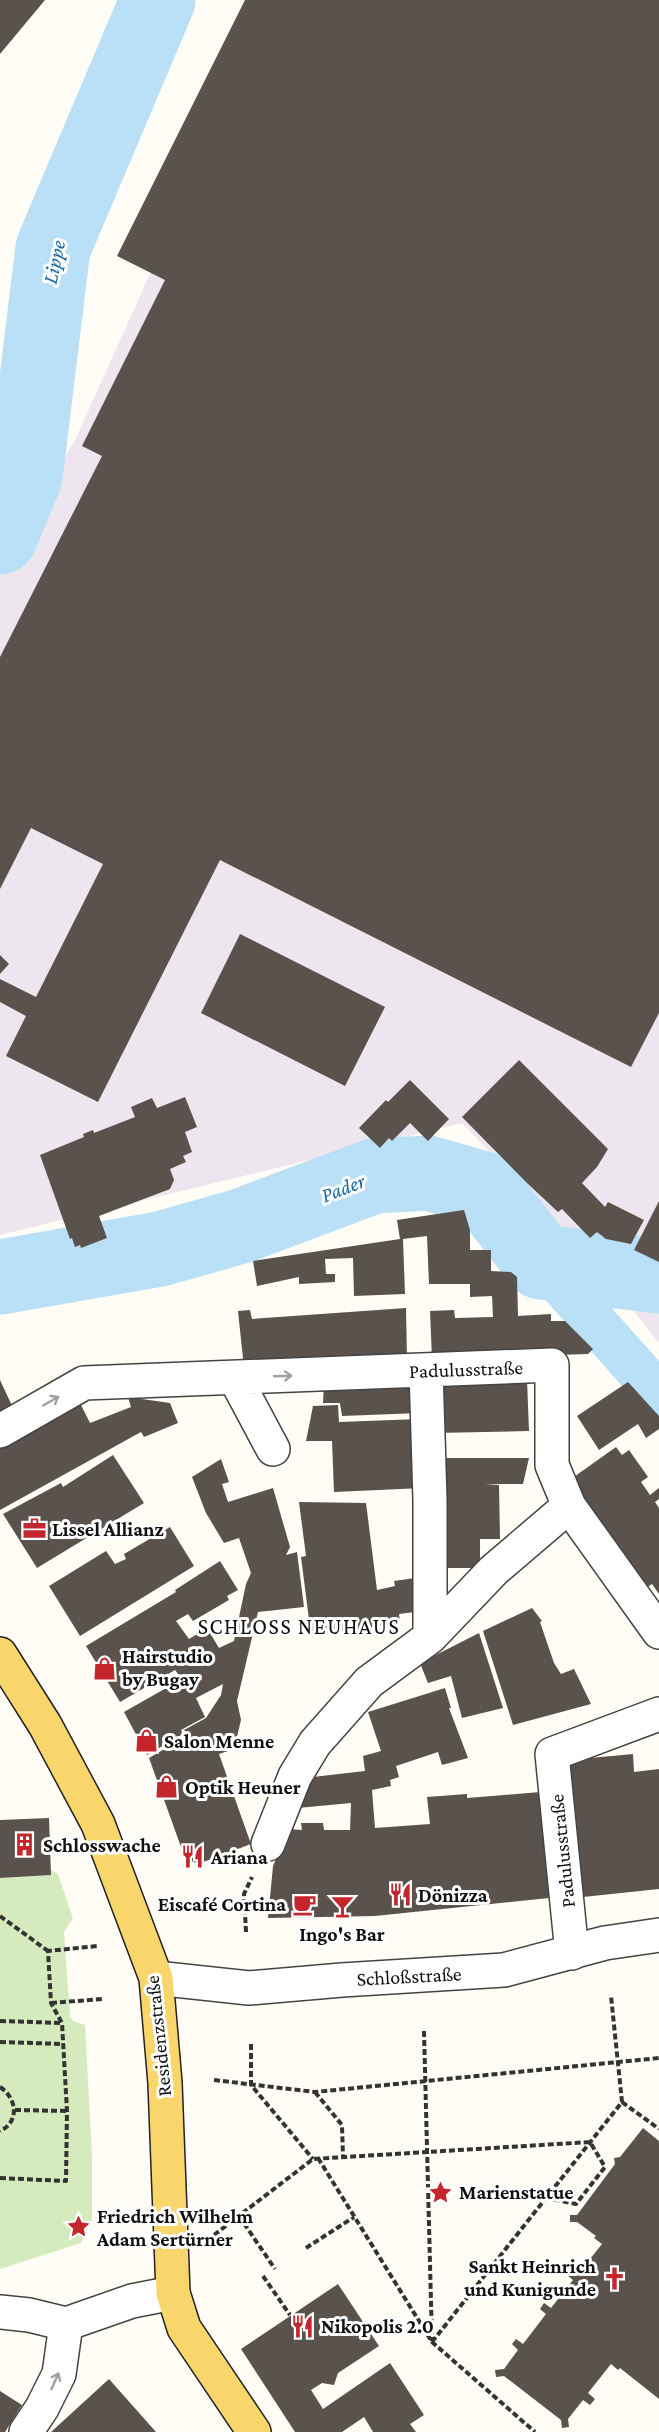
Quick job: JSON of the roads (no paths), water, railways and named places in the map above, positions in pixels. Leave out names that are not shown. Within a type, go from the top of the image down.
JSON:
[{"type":"main road","name":"Residenzstraße","points":[[0,1653],[45,1725],[98,1824],[156,1978],[165,2083],[173,2293],[184,2328],[254,2432]]},
{"type":"street","name":"Padulusstraße","points":[[0,1431],[84,1383],[552,1365],[552,1464],[569,1506],[659,1632]]},
{"type":"street","points":[[426,1370],[430,1500],[430,1637]]},
{"type":"street","points":[[235,1378],[273,1449]]},
{"type":"street","points":[[268,1844],[296,1776],[315,1743],[369,1682],[430,1637],[494,1569],[569,1506]]},
{"type":"street","name":"Padulusstraße","points":[[572,1953],[552,1754],[659,1714]]},
{"type":"street","name":"Schloßstraße","points":[[156,1978],[249,1988],[504,1970],[605,1943],[659,1935]]},
{"type":"street","points":[[0,2312],[29,2315],[66,2324],[132,2301],[173,2293]]},
{"type":"street","points":[[26,2432],[42,2408],[59,2374],[66,2324]]},
{"type":"waterway","name":"Lippe","points":[[0,537],[25,477],[53,248],[158,0]]},
{"type":"waterway","name":"Pader","points":[[0,1277],[160,1249],[241,1226],[374,1176],[428,1173],[484,1189],[541,1262],[659,1276]]},
{"type":"waterway","points":[[541,1262],[659,1394]]},
{"type":"place","name":"Lissel Allianz","points":[[34,1529]]},
{"type":"place","name":"Hairstudio by Bugay","points":[[104,1668]]},
{"type":"place","name":"Salon Menne","points":[[146,1741]]},
{"type":"place","name":"Optik Heuner","points":[[167,1787]]},
{"type":"place","name":"Schlosswache","points":[[25,1845]]},
{"type":"place","name":"Ariana","points":[[193,1857]]},
{"type":"place","name":"Dönizza","points":[[400,1895]]},
{"type":"place","name":"Eiscafé Cortina","points":[[304,1904]]},
{"type":"place","name":"Ingo's Bar","points":[[342,1906]]},
{"type":"place","name":"Marienstatue","points":[[441,2192]]},
{"type":"place","name":"Friedrich Wilhelm Adam Sertürner","points":[[79,2227]]},
{"type":"place","name":"Sankt Heinrich und Kunigunde","points":[[614,2278]]},
{"type":"place","name":"Nikopolis 2.0","points":[[303,2326]]},
{"type":"district","name":"SCHLOSS NEUHAUS","points":[[299,1626]]}]
